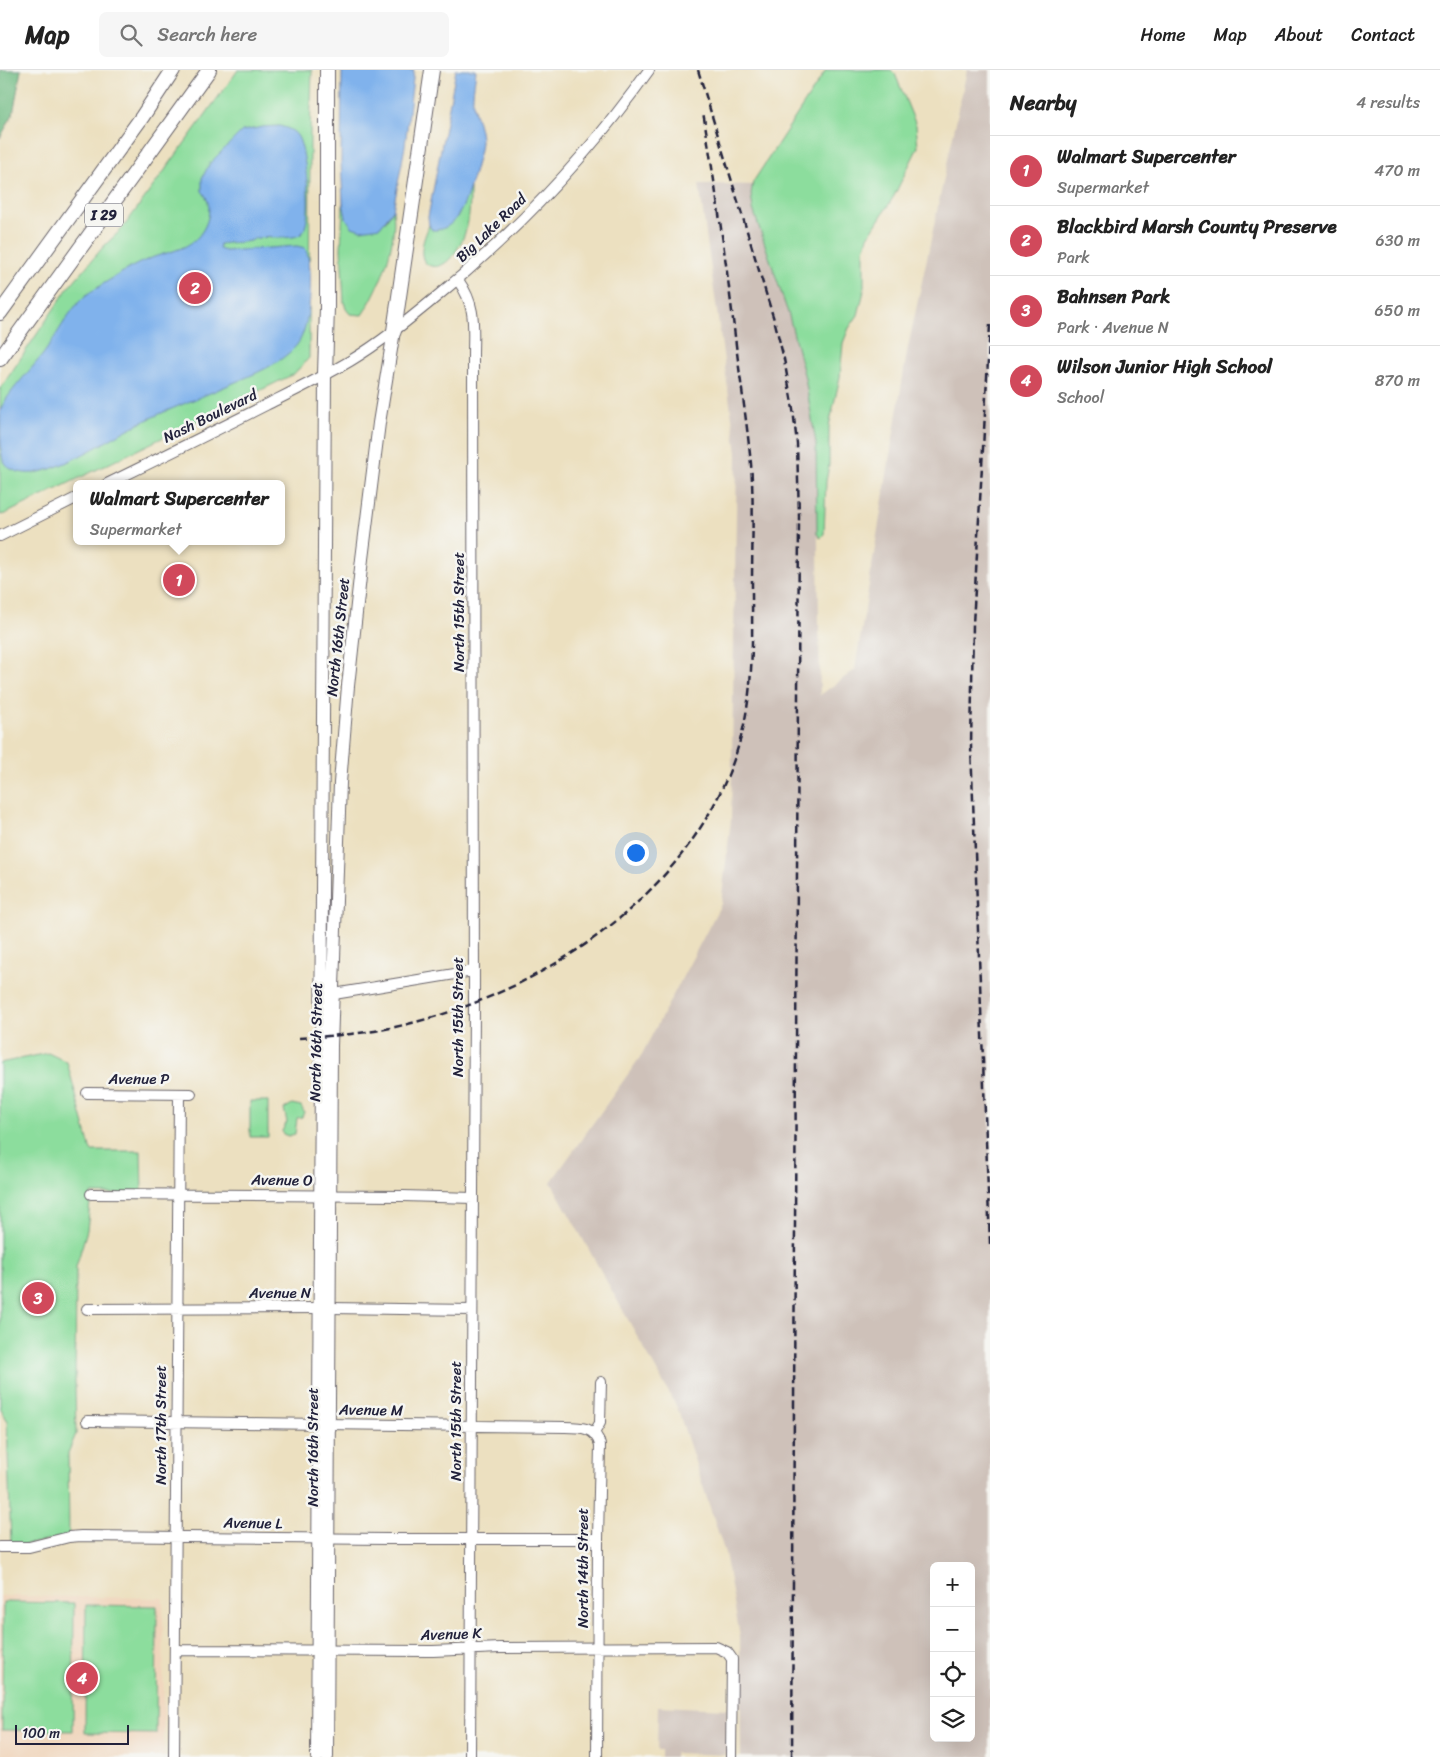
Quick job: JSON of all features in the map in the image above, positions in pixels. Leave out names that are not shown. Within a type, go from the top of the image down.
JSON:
[{"type":"highway","name":"I 29","points":[[0,313],[142,117],[173,70]]},
{"type":"highway","name":"I 29","points":[[0,359],[209,70]]},
{"type":"highway","points":[[325,374],[327,307],[327,70]]},
{"type":"highway","points":[[394,332],[432,70]]},
{"type":"main road","name":"North 16th Street","points":[[326,1195],[340,783],[379,423],[394,332]]},
{"type":"main road","name":"North 16th Street","points":[[325,374],[326,1195],[323,1651],[327,1757]]},
{"type":"main road","name":"North 16th Street","points":[[317,1757],[323,1651]]},
{"type":"street","name":"Big Lake Road","points":[[325,374],[394,332],[458,280],[526,217],[558,183],[621,108],[648,70]]},
{"type":"street","name":"North 15th Street","points":[[458,280],[469,297],[473,324],[473,1198],[470,1757]]},
{"type":"street","name":"Nash Boulevard","points":[[115,480],[325,374]]},
{"type":"street","points":[[0,536],[73,500]]},
{"type":"street","points":[[334,994],[473,971]]},
{"type":"street","name":"Avenue P","points":[[87,1093],[191,1094]]},
{"type":"street","name":"North 17th Street","points":[[174,1757],[179,1094]]},
{"type":"street","name":"Avenue O","points":[[91,1194],[473,1198]]},
{"type":"street","name":"Avenue N","points":[[87,1309],[325,1308],[472,1310]]},
{"type":"street","name":"North 14th Street","points":[[597,1757],[600,1445],[594,1433],[600,1423],[601,1382]]},
{"type":"street","name":"Avenue M","points":[[87,1422],[583,1428],[594,1433]]},
{"type":"street","name":"Avenue L","points":[[0,1547],[29,1547],[69,1537],[598,1539]]},
{"type":"street","name":"Avenue K","points":[[175,1650],[433,1651],[598,1646],[716,1647],[727,1652],[732,1659],[731,1757]]},
{"type":"shaded area","points":[[967,70],[990,70],[990,1757],[741,1757],[740,1636],[725,1553],[677,1407],[551,1182],[641,1056],[721,904],[731,820],[737,453],[699,184],[758,185],[816,398],[820,695],[855,670],[907,352]]},
{"type":"shaded area","points":[[0,1596],[163,1598],[164,1757],[0,1757]]},
{"type":"shaded area","points":[[658,1706],[727,1709],[726,1755],[675,1753],[675,1757],[661,1757],[661,1750],[657,1750]]},
{"type":"green space","points":[[0,70],[21,70],[13,114],[0,138]]},
{"type":"green space","points":[[238,70],[312,70],[309,358],[294,374],[0,515],[0,389],[68,288],[104,246],[122,229]]},
{"type":"green space","points":[[826,70],[891,70],[895,74],[916,125],[918,147],[894,196],[868,237],[864,250],[864,291],[858,315],[849,328],[843,343],[840,377],[829,426],[829,465],[826,481],[824,534],[820,538],[817,533],[816,443],[805,378],[789,316],[753,209],[751,194],[753,182]]},
{"type":"green space","points":[[470,188],[468,220],[458,248],[451,258],[442,265],[428,265],[423,260],[422,250],[429,225],[432,230],[457,217]]},
{"type":"green space","points":[[343,203],[346,218],[386,221],[393,210],[393,236],[386,265],[375,292],[362,315],[350,314],[344,302],[341,249]]},
{"type":"green space","points":[[48,1053],[67,1062],[91,1151],[141,1151],[142,1194],[91,1194],[87,1230],[76,1267],[76,1434],[68,1453],[69,1537],[11,1547],[7,1420],[0,1407],[0,1063]]},
{"type":"green space","points":[[250,1101],[268,1101],[268,1137],[250,1137]]},
{"type":"green space","points":[[292,1104],[301,1106],[304,1112],[302,1117],[297,1118],[295,1134],[288,1136],[283,1134],[282,1131],[287,1122],[284,1109]]},
{"type":"green space","points":[[3,1602],[74,1603],[73,1731],[2,1730]]},
{"type":"green space","points":[[86,1605],[157,1606],[156,1734],[85,1733]]},
{"type":"water","points":[[342,70],[414,70],[405,146],[393,210],[380,227],[361,230],[352,227],[346,218],[343,203],[341,161]]},
{"type":"water","points":[[456,70],[476,70],[473,104],[481,146],[469,191],[461,210],[450,225],[442,229],[432,230],[428,217]]},
{"type":"water","points":[[279,126],[294,133],[301,145],[308,188],[305,229],[300,235],[296,236],[224,243],[220,244],[219,249],[226,251],[297,246],[305,248],[310,269],[310,298],[305,326],[296,346],[282,359],[266,368],[149,419],[58,466],[45,471],[29,473],[17,471],[7,466],[3,459],[0,438],[0,411],[13,389],[44,353],[74,308],[88,294],[126,270],[149,259],[180,249],[197,238],[207,221],[209,209],[208,202],[202,191],[202,178],[210,163],[242,131]]},
{"type":"railway","points":[[698,70],[775,323],[784,359],[797,444],[799,516],[792,1757]]},
{"type":"railway","points":[[299,1038],[395,1027],[452,1011],[508,989],[561,960],[611,925],[656,884],[694,838],[723,786],[743,729],[751,675],[752,494],[751,464],[729,287],[703,112]]},
{"type":"railway","points":[[990,325],[973,624],[971,747],[990,1244]]},
{"type":"place","name":"Blackbird Marsh County Preserve","points":[[195,288]]},
{"type":"place","name":"Walmart Supercenter","points":[[179,580]]},
{"type":"place","name":"Bahnsen Park","points":[[38,1298]]},
{"type":"place","name":"Wilson Junior High School","points":[[82,1678]]}]
